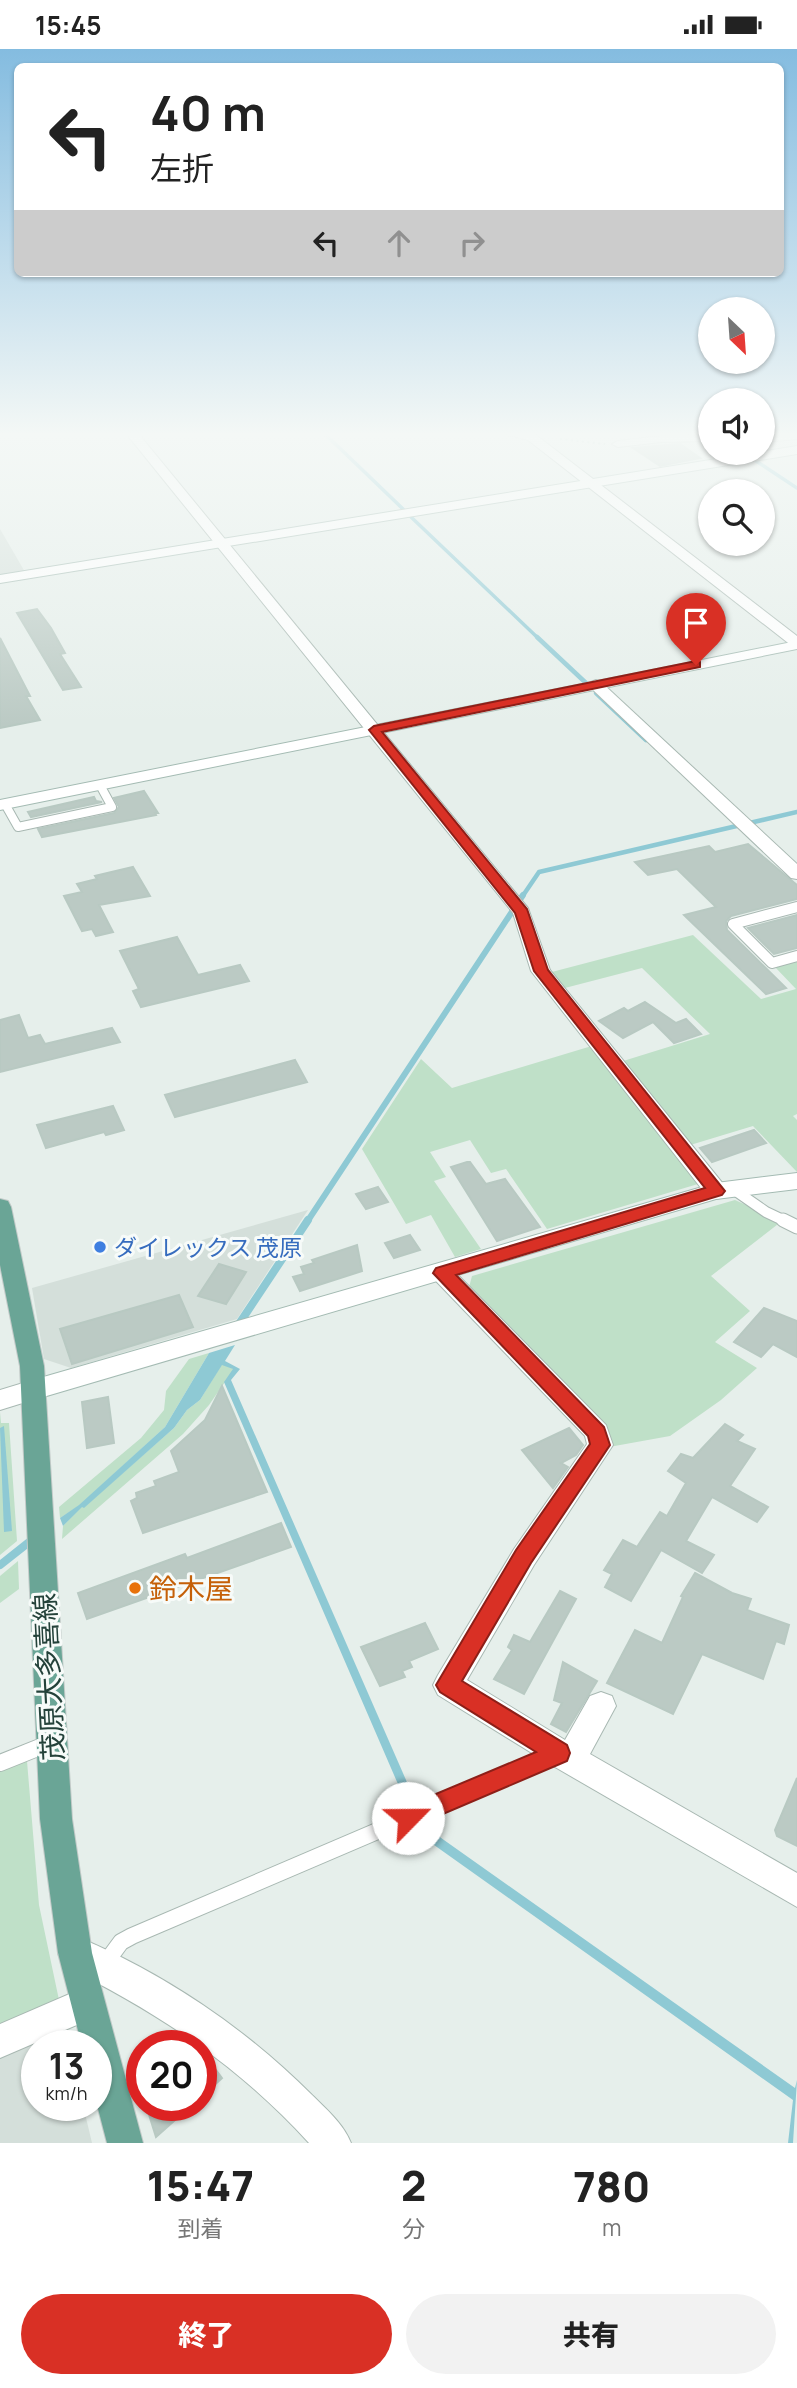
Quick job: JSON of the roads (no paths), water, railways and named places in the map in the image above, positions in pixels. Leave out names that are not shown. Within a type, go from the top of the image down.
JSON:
[{"type":"main road","name":"茂原大多喜線","points":[[0,1206],[32,1366],[55,1819],[89,1960],[88,2003],[125,2143]]},
{"type":"street","points":[[212,530],[517,906],[541,971],[725,1190]]},
{"type":"street","points":[[0,579],[305,530]]},
{"type":"street","points":[[648,530],[797,644]]},
{"type":"street","points":[[3,805],[797,644]]},
{"type":"street","points":[[596,685],[797,874]]},
{"type":"street","points":[[0,1400],[725,1190],[797,1181]]},
{"type":"street","points":[[442,1273],[597,1432],[600,1445],[524,1557],[448,1685],[564,1756],[797,1891]]},
{"type":"street","points":[[564,1756],[601,1706]]},
{"type":"street","points":[[89,1960],[155,1994],[218,2037],[264,2073],[333,2143]]},
{"type":"street","points":[[0,2041],[88,2003]]},
{"type":"lane","points":[[3,805],[18,827],[113,807],[100,785]]},
{"type":"lane","points":[[797,907],[733,924],[772,963],[797,956]]},
{"type":"lane","points":[[725,1190],[797,1227]]},
{"type":"lane","points":[[0,1763],[51,1743]]},
{"type":"lane","points":[[89,1960],[132,1935],[564,1756]]},
{"type":"water","points":[[235,1345],[225,1361],[240,1369],[231,1380],[427,1828],[795,2088],[797,2080],[793,2143],[788,2143],[793,2100],[420,1835],[224,1382],[233,1369],[222,1365],[200,1400],[187,1410],[174,1428],[63,1526],[60,1518],[79,1505],[165,1427],[209,1353]]},
{"type":"water","points":[[4,1426],[12,1531],[4,1532],[0,1428]]},
{"type":"waterway","points":[[424,530],[539,639]]},
{"type":"waterway","points":[[537,637],[586,683]]},
{"type":"waterway","points":[[596,693],[646,740]]},
{"type":"waterway","points":[[522,897],[539,872],[797,812]]},
{"type":"waterway","points":[[307,1222],[523,895]]},
{"type":"waterway","points":[[237,1327],[308,1220]]},
{"type":"waterway","points":[[0,1565],[33,1539]]},
{"type":"place","name":"ダイレックス 茂原","points":[[100,1247]]},
{"type":"place","name":"鈴木屋","points":[[135,1588]]}]
